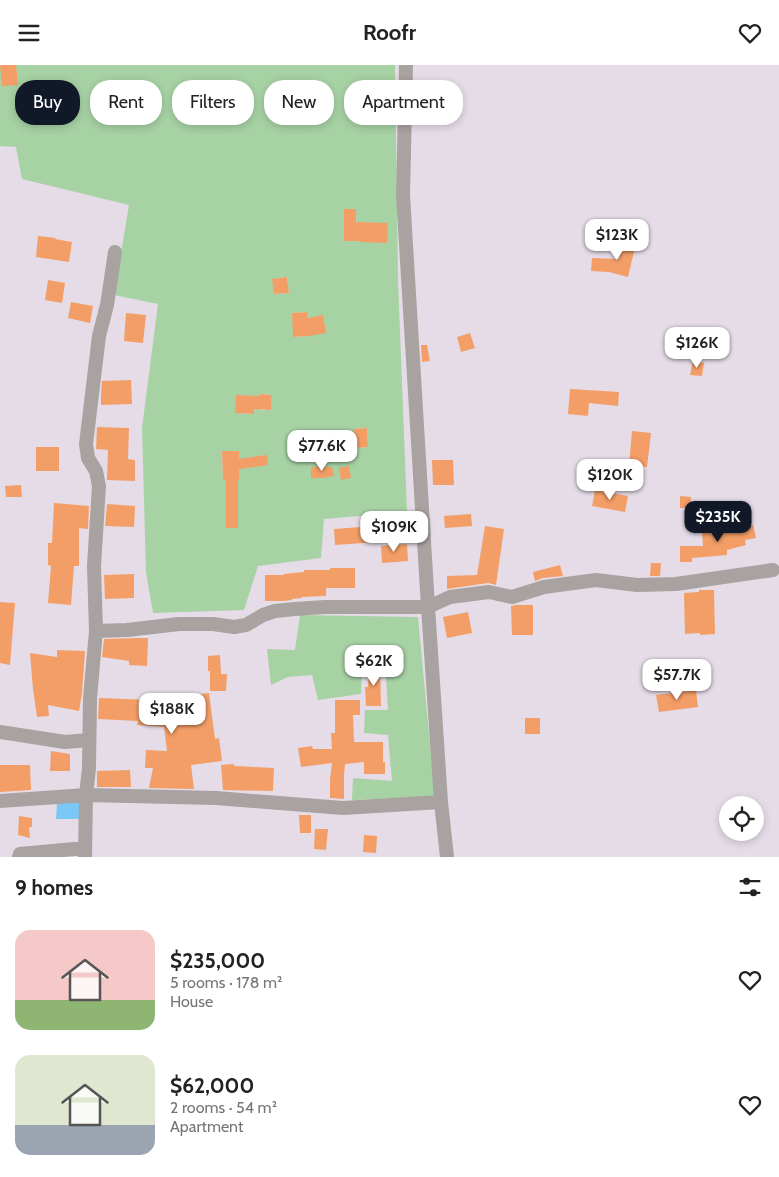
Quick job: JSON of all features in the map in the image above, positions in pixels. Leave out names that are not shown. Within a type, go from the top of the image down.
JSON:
[{"type":"street","points":[[406,65],[403,195],[428,607],[441,802],[447,857]]},
{"type":"street","points":[[19,857],[20,854],[86,853],[90,698],[96,631],[94,566],[99,486],[96,471],[88,458],[86,444],[99,336],[107,305],[115,251]]},
{"type":"street","points":[[96,631],[213,623],[234,627],[246,625],[263,615],[275,611],[324,607],[428,607],[450,597],[489,592],[512,597],[544,587],[596,580],[637,585],[676,584],[773,570]]},
{"type":"street","points":[[0,732],[65,741],[89,741]]},
{"type":"street","points":[[0,801],[86,795],[216,798],[343,808],[441,802]]},
{"type":"green space","points":[[0,65],[395,65],[395,80],[344,80],[344,125],[396,125],[398,281],[408,536],[388,536],[383,514],[324,519],[321,558],[258,566],[244,610],[153,613],[146,572],[142,428],[158,304],[114,295],[129,205],[22,179],[16,147],[0,146]],"holes":[[[344,209],[356,209],[357,241],[344,241]],[[287,277],[289,293],[274,294],[273,279]],[[308,312],[310,336],[294,337],[292,313]],[[260,394],[272,395],[271,410],[260,410]],[[236,395],[255,396],[254,414],[236,413]],[[367,428],[368,447],[355,448],[353,429]],[[239,451],[239,480],[223,480],[222,452]],[[226,499],[238,499],[238,528],[226,528]]]},
{"type":"green space","points":[[300,615],[418,617],[435,797],[352,800],[353,778],[392,781],[388,735],[364,733],[365,710],[388,710],[385,660],[362,661],[361,694],[318,700],[312,675],[288,677],[271,685],[267,649],[295,650]]},
{"type":"water","points":[[81,802],[81,819],[56,819],[57,803]]},
{"type":"building","points":[[0,65],[16,65],[18,80],[15,80],[15,85],[2,86]]},
{"type":"building","points":[[344,209],[356,209],[356,222],[388,223],[387,243],[344,241]]},
{"type":"building","points":[[38,236],[72,242],[69,262],[36,257]]},
{"type":"building","points":[[624,240],[636,243],[628,277],[609,272],[591,271],[592,258],[619,259]]},
{"type":"building","points":[[287,277],[289,293],[274,294],[272,279]]},
{"type":"building","points":[[48,280],[65,283],[62,303],[45,300]]},
{"type":"building","points":[[71,302],[93,306],[90,323],[68,318]]},
{"type":"building","points":[[308,312],[308,318],[323,315],[326,333],[293,337],[292,313]]},
{"type":"building","points":[[126,313],[146,315],[143,343],[124,341]]},
{"type":"building","points":[[470,333],[475,348],[461,352],[457,337]]},
{"type":"building","points":[[421,345],[427,345],[430,361],[422,362]]},
{"type":"building","points":[[693,361],[704,363],[702,376],[690,375]]},
{"type":"building","points":[[131,380],[132,404],[101,405],[102,381]]},
{"type":"building","points":[[570,389],[619,392],[618,406],[589,403],[588,416],[568,414]]},
{"type":"building","points":[[260,394],[272,395],[271,410],[254,409],[254,414],[235,413],[236,395],[260,396]]},
{"type":"building","points":[[97,427],[129,428],[128,459],[135,460],[135,481],[107,480],[108,450],[96,449]]},
{"type":"building","points":[[367,428],[368,447],[355,448],[353,429]]},
{"type":"building","points":[[632,431],[651,433],[647,467],[629,465]]},
{"type":"building","points":[[36,447],[59,447],[59,471],[36,471]]},
{"type":"building","points":[[222,451],[239,451],[239,459],[267,455],[268,465],[239,469],[238,528],[226,528],[226,480],[223,480]]},
{"type":"building","points":[[432,460],[453,460],[454,485],[433,485]]},
{"type":"building","points":[[349,466],[351,478],[341,480],[339,468]]},
{"type":"building","points":[[311,467],[332,467],[334,476],[311,478]]},
{"type":"building","points":[[21,485],[22,497],[6,497],[5,486]]},
{"type":"building","points":[[595,490],[628,496],[625,512],[592,506]]},
{"type":"building","points":[[680,496],[691,497],[690,508],[680,508]]},
{"type":"building","points":[[54,503],[89,506],[88,529],[79,528],[79,566],[74,566],[71,605],[48,603],[51,566],[48,565],[48,543],[52,543]]},
{"type":"building","points":[[107,504],[135,506],[134,527],[105,526]]},
{"type":"building","points":[[471,514],[472,526],[445,528],[444,516]]},
{"type":"building","points":[[753,525],[756,538],[745,540],[746,545],[727,550],[727,555],[692,558],[692,562],[680,562],[680,546],[703,546],[702,531],[725,529],[725,531]]},
{"type":"building","points":[[375,526],[377,542],[335,545],[334,529]]},
{"type":"building","points":[[485,526],[504,529],[496,585],[488,583],[447,589],[447,576],[477,575]]},
{"type":"building","points":[[407,544],[408,561],[382,563],[381,546]]},
{"type":"building","points":[[651,563],[661,563],[660,576],[650,576]]},
{"type":"building","points":[[560,565],[563,576],[543,578],[535,581],[533,572]]},
{"type":"building","points":[[330,568],[355,568],[355,588],[326,588],[326,596],[265,601],[265,575],[284,575],[304,572],[304,570],[330,570]]},
{"type":"building","points":[[134,574],[134,598],[105,599],[104,575]]},
{"type":"building","points":[[699,590],[714,590],[715,634],[685,634],[684,593],[699,592]]},
{"type":"building","points":[[0,602],[15,603],[10,665],[0,663]]},
{"type":"building","points":[[533,605],[533,635],[512,635],[511,606]]},
{"type":"building","points":[[468,612],[472,633],[447,638],[443,617]]},
{"type":"building","points":[[148,638],[147,666],[129,665],[129,661],[102,657],[104,639]]},
{"type":"building","points":[[57,650],[85,651],[79,711],[48,705],[49,716],[37,717],[30,653],[57,657]]},
{"type":"building","points":[[220,655],[221,674],[227,674],[226,691],[210,691],[208,656]]},
{"type":"building","points":[[369,664],[380,665],[381,706],[366,706],[365,687],[368,687]]},
{"type":"building","points":[[696,690],[698,707],[659,712],[656,695]]},
{"type":"building","points":[[209,693],[215,739],[219,738],[222,761],[191,765],[194,789],[149,788],[153,768],[145,768],[146,750],[167,751],[164,727],[137,725],[138,721],[98,719],[99,698],[178,701],[178,697]]},
{"type":"building","points":[[335,700],[360,700],[360,715],[353,715],[354,742],[383,742],[383,762],[385,762],[385,774],[364,774],[364,762],[345,764],[344,799],[330,798],[332,763],[301,767],[298,748],[312,746],[313,749],[332,749],[331,733],[335,733]]},
{"type":"building","points":[[525,718],[540,718],[540,734],[525,734]]},
{"type":"building","points":[[51,751],[70,754],[70,771],[50,771]]},
{"type":"building","points":[[234,764],[234,766],[274,768],[273,791],[223,790],[221,765]]},
{"type":"building","points":[[0,765],[30,765],[31,790],[0,792]]},
{"type":"building","points":[[130,770],[131,787],[97,787],[97,771]]},
{"type":"building","points":[[299,815],[311,815],[311,833],[300,833]]},
{"type":"building","points":[[19,816],[32,818],[32,827],[29,827],[30,838],[18,835]]},
{"type":"building","points":[[315,829],[328,829],[326,850],[314,849]]},
{"type":"building","points":[[364,835],[377,836],[376,853],[363,852]]}]
